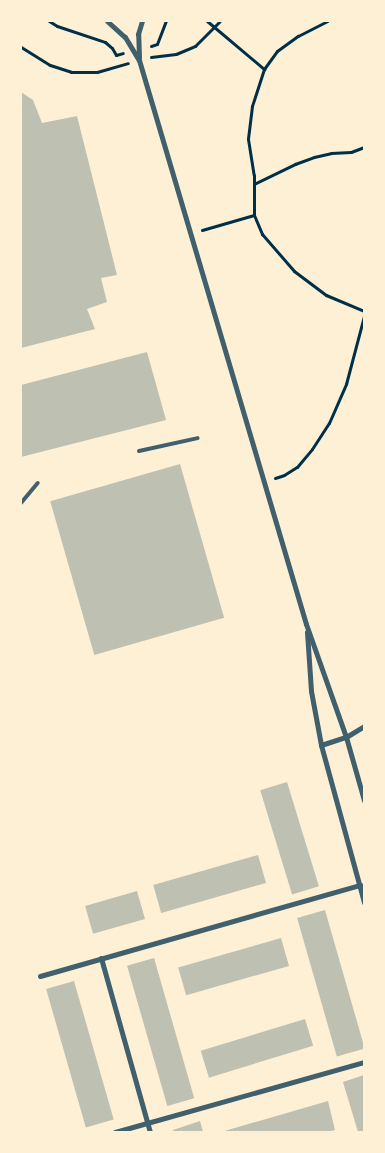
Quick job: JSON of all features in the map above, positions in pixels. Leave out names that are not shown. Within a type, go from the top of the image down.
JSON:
[{"type":"street","points":[[107,21],[125,37],[139,60]]},
{"type":"street","points":[[142,21],[138,34],[139,60],[306,624],[346,736],[364,800]]},
{"type":"street","points":[[306,624],[311,691],[321,745],[364,902]]},
{"type":"street","points":[[321,745],[346,736],[364,726]]},
{"type":"street","points":[[40,976],[361,886]]},
{"type":"street","points":[[101,958],[150,1132]]},
{"type":"street","points":[[115,1132],[364,1062]]},
{"type":"lane","points":[[139,451],[198,438]]},
{"type":"lane","points":[[21,502],[38,482]]},
{"type":"path","points":[[207,21],[264,69]]},
{"type":"path","points":[[327,21],[298,36],[277,51],[264,69],[252,106],[248,139],[254,184],[254,215],[262,234],[294,271],[326,295],[364,310]]},
{"type":"path","points":[[254,184],[294,164],[314,157],[331,153],[351,152],[364,147]]},
{"type":"path","points":[[190,234],[254,215]]},
{"type":"path","points":[[264,481],[284,475],[297,467],[312,450],[329,423],[346,384],[364,316]]},
{"type":"building","points":[[21,92],[33,100],[42,123],[77,116],[117,275],[101,278],[107,302],[87,309],[95,329],[21,348]]},
{"type":"building","points":[[147,352],[166,420],[21,457],[21,385]]},
{"type":"building","points":[[180,464],[224,618],[94,655],[50,501]]},
{"type":"building","points":[[287,782],[319,886],[292,894],[260,790]]},
{"type":"building","points":[[258,855],[266,883],[161,913],[153,885]]},
{"type":"building","points":[[137,891],[145,919],[93,934],[85,906]]},
{"type":"building","points":[[325,910],[364,1046],[364,1049],[337,1056],[297,918]]},
{"type":"building","points":[[281,938],[289,966],[186,995],[178,967]]},
{"type":"building","points":[[154,958],[194,1098],[167,1106],[127,966]]},
{"type":"building","points":[[74,981],[114,1119],[86,1127],[46,989]]},
{"type":"building","points":[[305,1019],[313,1046],[209,1078],[201,1051]]},
{"type":"building","points":[[364,1075],[364,1132],[358,1132],[343,1082]]},
{"type":"building","points":[[328,1101],[335,1130],[328,1132],[221,1132]]},
{"type":"building","points":[[200,1121],[203,1132],[173,1132],[173,1130]]}]
